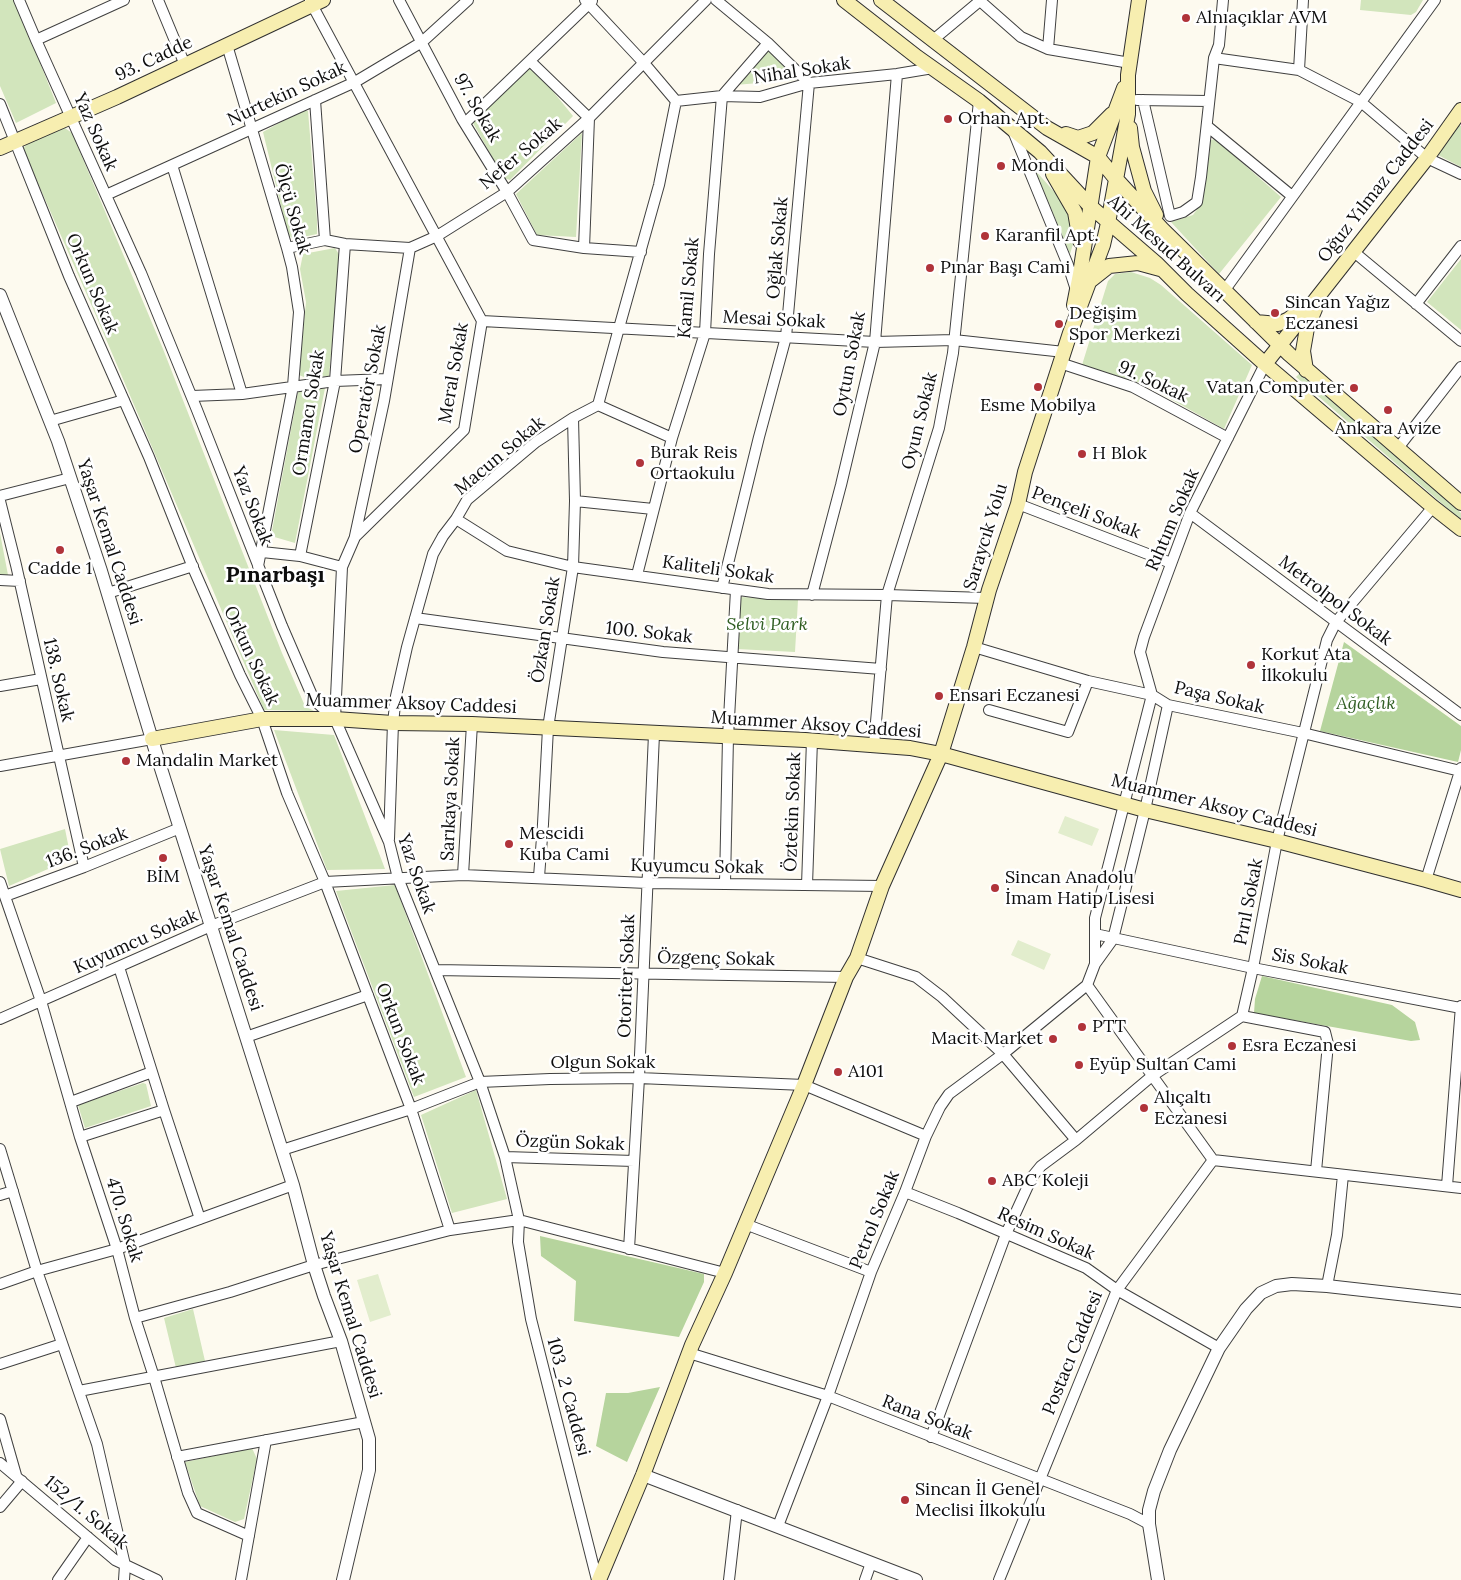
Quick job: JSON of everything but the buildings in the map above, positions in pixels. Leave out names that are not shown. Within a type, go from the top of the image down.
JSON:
[{"type":"main road","name":"Ahi Mesud Bulvarı","points":[[844,0],[979,101],[1040,152],[1108,223],[1164,270],[1187,294],[1265,364],[1461,529]]},
{"type":"main road","name":"Ahi Mesud Bulvarı","points":[[881,0],[1047,128],[1098,157],[1162,229],[1280,346],[1461,503]]},
{"type":"main road","points":[[1070,332],[1085,278],[1108,223],[1116,179],[1139,0]]},
{"type":"main road","name":"93. Cadde","points":[[0,148],[185,65],[315,2]]},
{"type":"main road","points":[[1047,128],[1078,138],[1093,133],[1124,107]]},
{"type":"main road","points":[[1070,332],[1070,320],[1076,292],[1085,278],[1090,206],[1098,157],[1124,107]]},
{"type":"main road","points":[[1124,107],[1144,191],[1162,229]]},
{"type":"main road","name":"Oğuz Yılmaz Caddesi","points":[[1320,294],[1459,116]]},
{"type":"main road","points":[[1040,152],[1075,212],[1085,278]]},
{"type":"main road","points":[[1085,278],[1109,266],[1138,263],[1164,270]]},
{"type":"main road","points":[[1256,322],[1278,324],[1289,319],[1320,294]]},
{"type":"main road","points":[[1265,364],[1320,294]]},
{"type":"main road","points":[[1306,370],[1303,351],[1307,328],[1320,294]]},
{"type":"main road","name":"Saraycık Yolu","points":[[598,1580],[643,1475],[689,1353],[725,1273],[804,1085],[846,977],[856,958],[882,886],[941,754],[974,647],[986,598],[1018,504],[1025,472],[1070,332]]},
{"type":"main road","name":"Muammer Aksoy Caddesi","points":[[152,739],[262,719],[335,719],[812,740],[910,748],[941,754],[1145,810],[1277,841],[1461,890]]},
{"type":"street","name":"Yaz Sokak","points":[[19,0],[141,273],[192,396],[282,626],[314,700],[335,719],[388,842],[398,878],[480,1082],[505,1157],[518,1220]]},
{"type":"street","points":[[36,40],[124,0]]},
{"type":"street","points":[[158,0],[185,65]]},
{"type":"street","name":"97. Sokak","points":[[399,0],[465,123],[507,192],[533,240],[584,248],[641,252]]},
{"type":"street","name":"Nurtekin Sokak","points":[[106,195],[355,82],[422,42],[468,0]]},
{"type":"street","name":"Nefer Sokak","points":[[287,248],[325,240],[346,244],[410,248],[437,236],[507,192],[588,118],[706,0]]},
{"type":"street","points":[[716,0],[768,43],[809,83]]},
{"type":"street","points":[[933,40],[980,0],[1021,37],[1048,49],[1129,69]]},
{"type":"street","points":[[1048,49],[1052,0]]},
{"type":"street","points":[[1142,100],[1170,216],[1183,212],[1197,202],[1214,58],[1219,45],[1223,0]]},
{"type":"street","points":[[1299,70],[1303,0]]},
{"type":"street","points":[[1224,291],[1435,0]]},
{"type":"street","points":[[465,123],[589,1],[676,101],[659,185],[598,405],[672,438]]},
{"type":"street","name":"Meral Sokak","points":[[315,2],[355,82],[482,321],[464,430],[355,536],[342,566],[335,719]]},
{"type":"street","points":[[722,96],[768,43]]},
{"type":"street","name":"Ölçü Sokak","points":[[227,45],[287,248],[299,312],[293,386],[258,566]]},
{"type":"street","points":[[1214,58],[1299,70],[1361,102],[1427,158],[1461,174]]},
{"type":"street","points":[[530,61],[588,118],[584,248]]},
{"type":"street","name":"Nihal Sokak","points":[[676,101],[722,96],[760,96],[809,83],[897,74],[933,68]]},
{"type":"street","name":"Oytun Sokak","points":[[812,595],[841,485],[875,342],[897,74]]},
{"type":"street","name":"Oğlak Sokak","points":[[722,588],[786,337],[809,83]]},
{"type":"street","name":"Kamil Sokak","points":[[637,575],[672,438],[705,333],[709,254],[722,96]]},
{"type":"street","points":[[315,100],[325,240]]},
{"type":"street","points":[[1124,107],[1142,100],[1209,101]]},
{"type":"street","name":"Oyun Sokak","points":[[874,745],[887,595],[939,428],[953,353],[979,101]]},
{"type":"street","name":"Orkun Sokak","points":[[0,104],[69,276],[149,457],[240,675],[262,719],[287,793],[325,882],[411,1109],[450,1230]]},
{"type":"street","points":[[1207,126],[1292,196]]},
{"type":"street","points":[[1013,130],[1068,265],[1076,292]]},
{"type":"street","points":[[172,165],[242,394]]},
{"type":"street","name":"Ormancı Sokak","points":[[300,556],[334,381],[346,244]]},
{"type":"street","points":[[1416,304],[1461,246]]},
{"type":"street","name":"Operatör Sokak","points":[[355,536],[387,379],[410,248]]},
{"type":"street","points":[[1354,252],[1461,341]]},
{"type":"street","name":"Yaşar Kemal Caddesi","points":[[1,301],[50,421],[108,593],[152,739],[282,1150],[314,1264],[341,1341],[369,1439],[369,1470],[343,1580]]},
{"type":"street","name":"Mesai Sokak","points":[[482,321],[875,342],[954,340],[1062,357]]},
{"type":"street","name":"91. Sokak","points":[[1062,357],[1133,387],[1228,438]]},
{"type":"street","name":"Rıhtım Sokak","points":[[1152,695],[1140,652],[1144,637],[1190,512],[1265,364]]},
{"type":"street","points":[[1398,448],[1461,367]]},
{"type":"street","points":[[192,396],[242,394],[334,381],[387,379]]},
{"type":"street","points":[[50,421],[124,400]]},
{"type":"street","name":"Macun Sokak","points":[[388,842],[393,723],[396,696],[433,554],[466,500],[536,442],[573,418],[598,405]]},
{"type":"street","name":"Özkan Sokak","points":[[539,877],[544,824],[548,728],[573,567],[575,501],[573,418]]},
{"type":"street","points":[[0,496],[70,478]]},
{"type":"street","name":"138. Sokak","points":[[0,501],[20,581],[84,867]]},
{"type":"street","points":[[575,501],[654,509]]},
{"type":"street","name":"Pençeli Sokak","points":[[1018,504],[1172,563]]},
{"type":"street","name":"Pırıl Sokak","points":[[1242,1016],[1277,841],[1327,640],[1336,622],[1433,507]]},
{"type":"street","name":"Metrolpol Sokak","points":[[1190,512],[1461,715]]},
{"type":"street","name":"Kaliteli Sokak","points":[[456,519],[507,551],[573,567],[768,594],[986,598]]},
{"type":"street","points":[[262,552],[300,556],[342,566]]},
{"type":"street","points":[[108,593],[193,566]]},
{"type":"street","points":[[0,580],[20,581]]},
{"type":"street","points":[[725,884],[728,736],[736,590]]},
{"type":"street","name":"100. Sokak","points":[[415,618],[663,652],[881,669]]},
{"type":"street","name":"Paşa Sokak","points":[[974,647],[1088,681],[1152,695],[1168,705],[1303,733],[1460,770]]},
{"type":"street","points":[[0,686],[41,679]]},
{"type":"street","points":[[989,710],[1068,732],[1088,681]]},
{"type":"street","points":[[1095,964],[1096,918],[1152,695]]},
{"type":"street","points":[[1168,705],[1145,810],[1113,939],[1095,964],[1087,985],[1213,1160],[1461,1188]]},
{"type":"street","name":"Sarıkaya Sokak","points":[[463,875],[472,724]]},
{"type":"street","name":"Otoriter Sokak","points":[[629,1249],[639,1078],[654,734]]},
{"type":"street","points":[[0,766],[152,739]]},
{"type":"street","name":"Öztekin Sokak","points":[[807,885],[812,740]]},
{"type":"street","points":[[1426,880],[1460,770]]},
{"type":"street","name":"136. Sokak","points":[[4,896],[84,867],[180,828]]},
{"type":"street","name":"Kuyumcu Sokak","points":[[0,1019],[211,926],[325,882],[463,875],[647,883],[882,886]]},
{"type":"street","name":"470. Sokak","points":[[0,882],[41,1001],[80,1137],[117,1249],[135,1318],[188,1493],[197,1513],[249,1536]]},
{"type":"street","name":"Sis Sokak","points":[[1095,934],[1253,968],[1461,1008]]},
{"type":"street","points":[[856,958],[916,977],[942,997],[1003,1054],[1076,1140]]},
{"type":"street","points":[[120,967],[200,1219]]},
{"type":"street","name":"Özgenç Sokak","points":[[436,970],[846,977]]},
{"type":"street","name":"Petrol Sokak","points":[[778,1526],[828,1396],[871,1272],[905,1192],[926,1136],[940,1107],[949,1094],[1003,1054],[1087,985]]},
{"type":"street","points":[[246,1037],[368,995]]},
{"type":"street","points":[[1447,1186],[1461,1008]]},
{"type":"street","points":[[931,1436],[1006,1234],[1032,1177],[1041,1166],[1076,1140],[1152,1076],[1242,1016],[1326,1032],[1328,1044],[1316,1171]]},
{"type":"street","points":[[71,1102],[152,1072]]},
{"type":"street","name":"Olgun Sokak","points":[[282,1150],[411,1109],[480,1082],[550,1079],[639,1078],[804,1085],[926,1136]]},
{"type":"street","points":[[80,1137],[164,1110]]},
{"type":"street","points":[[0,1149],[37,1271],[97,1444],[125,1565],[124,1580]]},
{"type":"street","name":"Özgün Sokak","points":[[505,1157],[634,1161]]},
{"type":"street","name":"Postacı Caddesi","points":[[999,1580],[1116,1290],[1213,1160]]},
{"type":"street","points":[[1328,1286],[1337,1235],[1344,1175]]},
{"type":"street","points":[[0,1284],[37,1271],[117,1249],[293,1186]]},
{"type":"street","points":[[0,1195],[13,1190]]},
{"type":"street","name":"Resim Sokak","points":[[905,1192],[1086,1268],[1116,1290],[1219,1348]]},
{"type":"street","points":[[135,1318],[230,1292],[314,1264],[450,1230],[518,1220],[725,1273]]},
{"type":"street","name":"103_2 Caddesi","points":[[518,1220],[518,1242],[531,1319],[598,1580]]},
{"type":"street","points":[[745,1224],[871,1272]]},
{"type":"street","points":[[1158,1580],[1149,1524],[1149,1510],[1154,1491],[1170,1450],[1219,1348],[1246,1309],[1261,1293],[1276,1286],[1292,1284],[1328,1286],[1461,1301]]},
{"type":"street","points":[[79,1391],[341,1341]]},
{"type":"street","points":[[0,1364],[62,1344]]},
{"type":"street","name":"Rana Sokak","points":[[689,1353],[828,1396],[1130,1514],[1149,1524]]},
{"type":"street","points":[[0,1419],[19,1478],[0,1507]]},
{"type":"street","points":[[177,1457],[364,1422]]},
{"type":"street","points":[[241,1580],[266,1440]]},
{"type":"street","name":"152/1. Sokak","points":[[0,1463],[115,1560],[157,1580]]},
{"type":"street","points":[[643,1475],[916,1580]]},
{"type":"street","points":[[729,1580],[737,1510]]},
{"type":"street","points":[[58,1580],[88,1538]]},
{"type":"street","points":[[865,1580],[871,1563]]},
{"type":"green space","points":[[0,0],[15,0],[56,103],[16,123],[0,86]]},
{"type":"green space","points":[[1361,0],[1423,0],[1416,12],[1411,15],[1360,10]]},
{"type":"green space","points":[[766,51],[797,74],[798,78],[795,80],[735,85]]},
{"type":"green space","points":[[528,68],[534,68],[573,116],[510,180],[504,178],[473,123]]},
{"type":"green space","points":[[301,111],[308,111],[317,234],[294,239],[288,235],[263,132]]},
{"type":"green space","points":[[1458,124],[1461,126],[1461,167],[1436,154]]},
{"type":"green space","points":[[65,128],[72,133],[163,349],[282,653],[305,706],[314,711],[264,710],[23,149],[27,143]]},
{"type":"green space","points":[[582,133],[576,237],[537,235],[516,194]]},
{"type":"green space","points":[[1215,139],[1281,197],[1219,274],[1171,222],[1193,215],[1203,201],[1211,140]]},
{"type":"green space","points":[[1035,170],[1064,203],[1071,219],[1074,241],[1070,254]]},
{"type":"green space","points":[[335,248],[340,256],[329,376],[306,378],[299,375],[306,302],[300,269],[303,254]]},
{"type":"green space","points":[[1461,259],[1461,330],[1427,302]]},
{"type":"green space","points":[[1131,272],[1150,278],[1161,285],[1252,365],[1224,429],[1144,384],[1082,365],[1108,281],[1115,274]]},
{"type":"green space","points":[[1300,373],[1461,513],[1461,520],[1296,377]]},
{"type":"green space","points":[[325,388],[295,543],[271,536],[298,392]]},
{"type":"green space","points":[[0,533],[8,575],[0,575]]},
{"type":"green space","name":"Selvi Park","points":[[740,597],[798,600],[795,652],[737,649]]},
{"type":"green space","name":"Ağaçlık","points":[[1344,642],[1461,726],[1461,750],[1458,762],[1320,731]]},
{"type":"green space","points":[[274,730],[334,735],[385,869],[327,870]]},
{"type":"green space","points":[[1065,816],[1099,829],[1092,846],[1058,833]]},
{"type":"green space","points":[[65,829],[71,859],[9,886],[0,849]]},
{"type":"green space","points":[[395,885],[466,1077],[414,1097],[336,891]]},
{"type":"green space","points":[[1018,940],[1051,954],[1044,970],[1011,955]]},
{"type":"green space","points":[[1262,976],[1392,1005],[1415,1022],[1420,1040],[1411,1041],[1254,1013],[1255,999]]},
{"type":"green space","points":[[143,1083],[146,1084],[151,1106],[85,1128],[78,1105]]},
{"type":"green space","points":[[476,1090],[507,1199],[452,1213],[421,1115]]},
{"type":"green space","points":[[540,1236],[704,1274],[704,1282],[679,1337],[574,1321],[576,1281],[541,1256]]},
{"type":"green space","points":[[378,1274],[391,1315],[370,1322],[357,1280]]},
{"type":"green space","points":[[193,1309],[205,1361],[176,1368],[164,1318]]},
{"type":"green space","points":[[660,1387],[627,1462],[596,1446],[606,1393],[628,1393]]},
{"type":"green space","points":[[252,1448],[257,1459],[244,1519],[235,1522],[200,1506],[185,1462]]},
{"type":"place","name":"Alnıaçıklar AVM","points":[[1186,18]]},
{"type":"place","name":"Orhan Apt.","points":[[948,119]]},
{"type":"place","name":"Mondi","points":[[1001,166]]},
{"type":"place","name":"Karanfil Apt.","points":[[985,236]]},
{"type":"place","name":"Pınar Başı Cami","points":[[930,268]]},
{"type":"place","name":"Sincan Yağız Eczanesi","points":[[1275,313]]},
{"type":"place","name":"Değişim Spor Merkezi","points":[[1059,324]]},
{"type":"place","name":"Esme Mobilya","points":[[1038,387]]},
{"type":"place","name":"Vatan Computer","points":[[1354,388]]},
{"type":"place","name":"Ankara Avize","points":[[1388,410]]},
{"type":"place","name":"H Blok","points":[[1082,454]]},
{"type":"place","name":"Burak Reis Ortaokulu","points":[[640,463]]},
{"type":"place","name":"Cadde 1","points":[[60,550]]},
{"type":"place","name":"Korkut Ata İlkokulu","points":[[1251,665]]},
{"type":"place","name":"Ensari Eczanesi","points":[[939,696]]},
{"type":"place","name":"Mandalin Market","points":[[126,761]]},
{"type":"place","name":"Mescidi Kuba Cami","points":[[509,844]]},
{"type":"place","name":"BİM","points":[[163,858]]},
{"type":"place","name":"Sincan Anadolu İmam Hatip Lisesi","points":[[995,888]]},
{"type":"place","name":"PTT","points":[[1082,1027]]},
{"type":"place","name":"Macit Market","points":[[1053,1039]]},
{"type":"place","name":"Esra Eczanesi","points":[[1232,1046]]},
{"type":"place","name":"Eyüp Sultan Cami","points":[[1079,1065]]},
{"type":"place","name":"A101","points":[[838,1072]]},
{"type":"place","name":"Alıçaltı Eczanesi","points":[[1144,1108]]},
{"type":"place","name":"ABC Koleji","points":[[992,1181]]},
{"type":"place","name":"Sincan İl Genel Meclisi İlkokulu","points":[[905,1500]]},
{"type":"district","name":"Pınarbaşı","points":[[275,576]]}]
